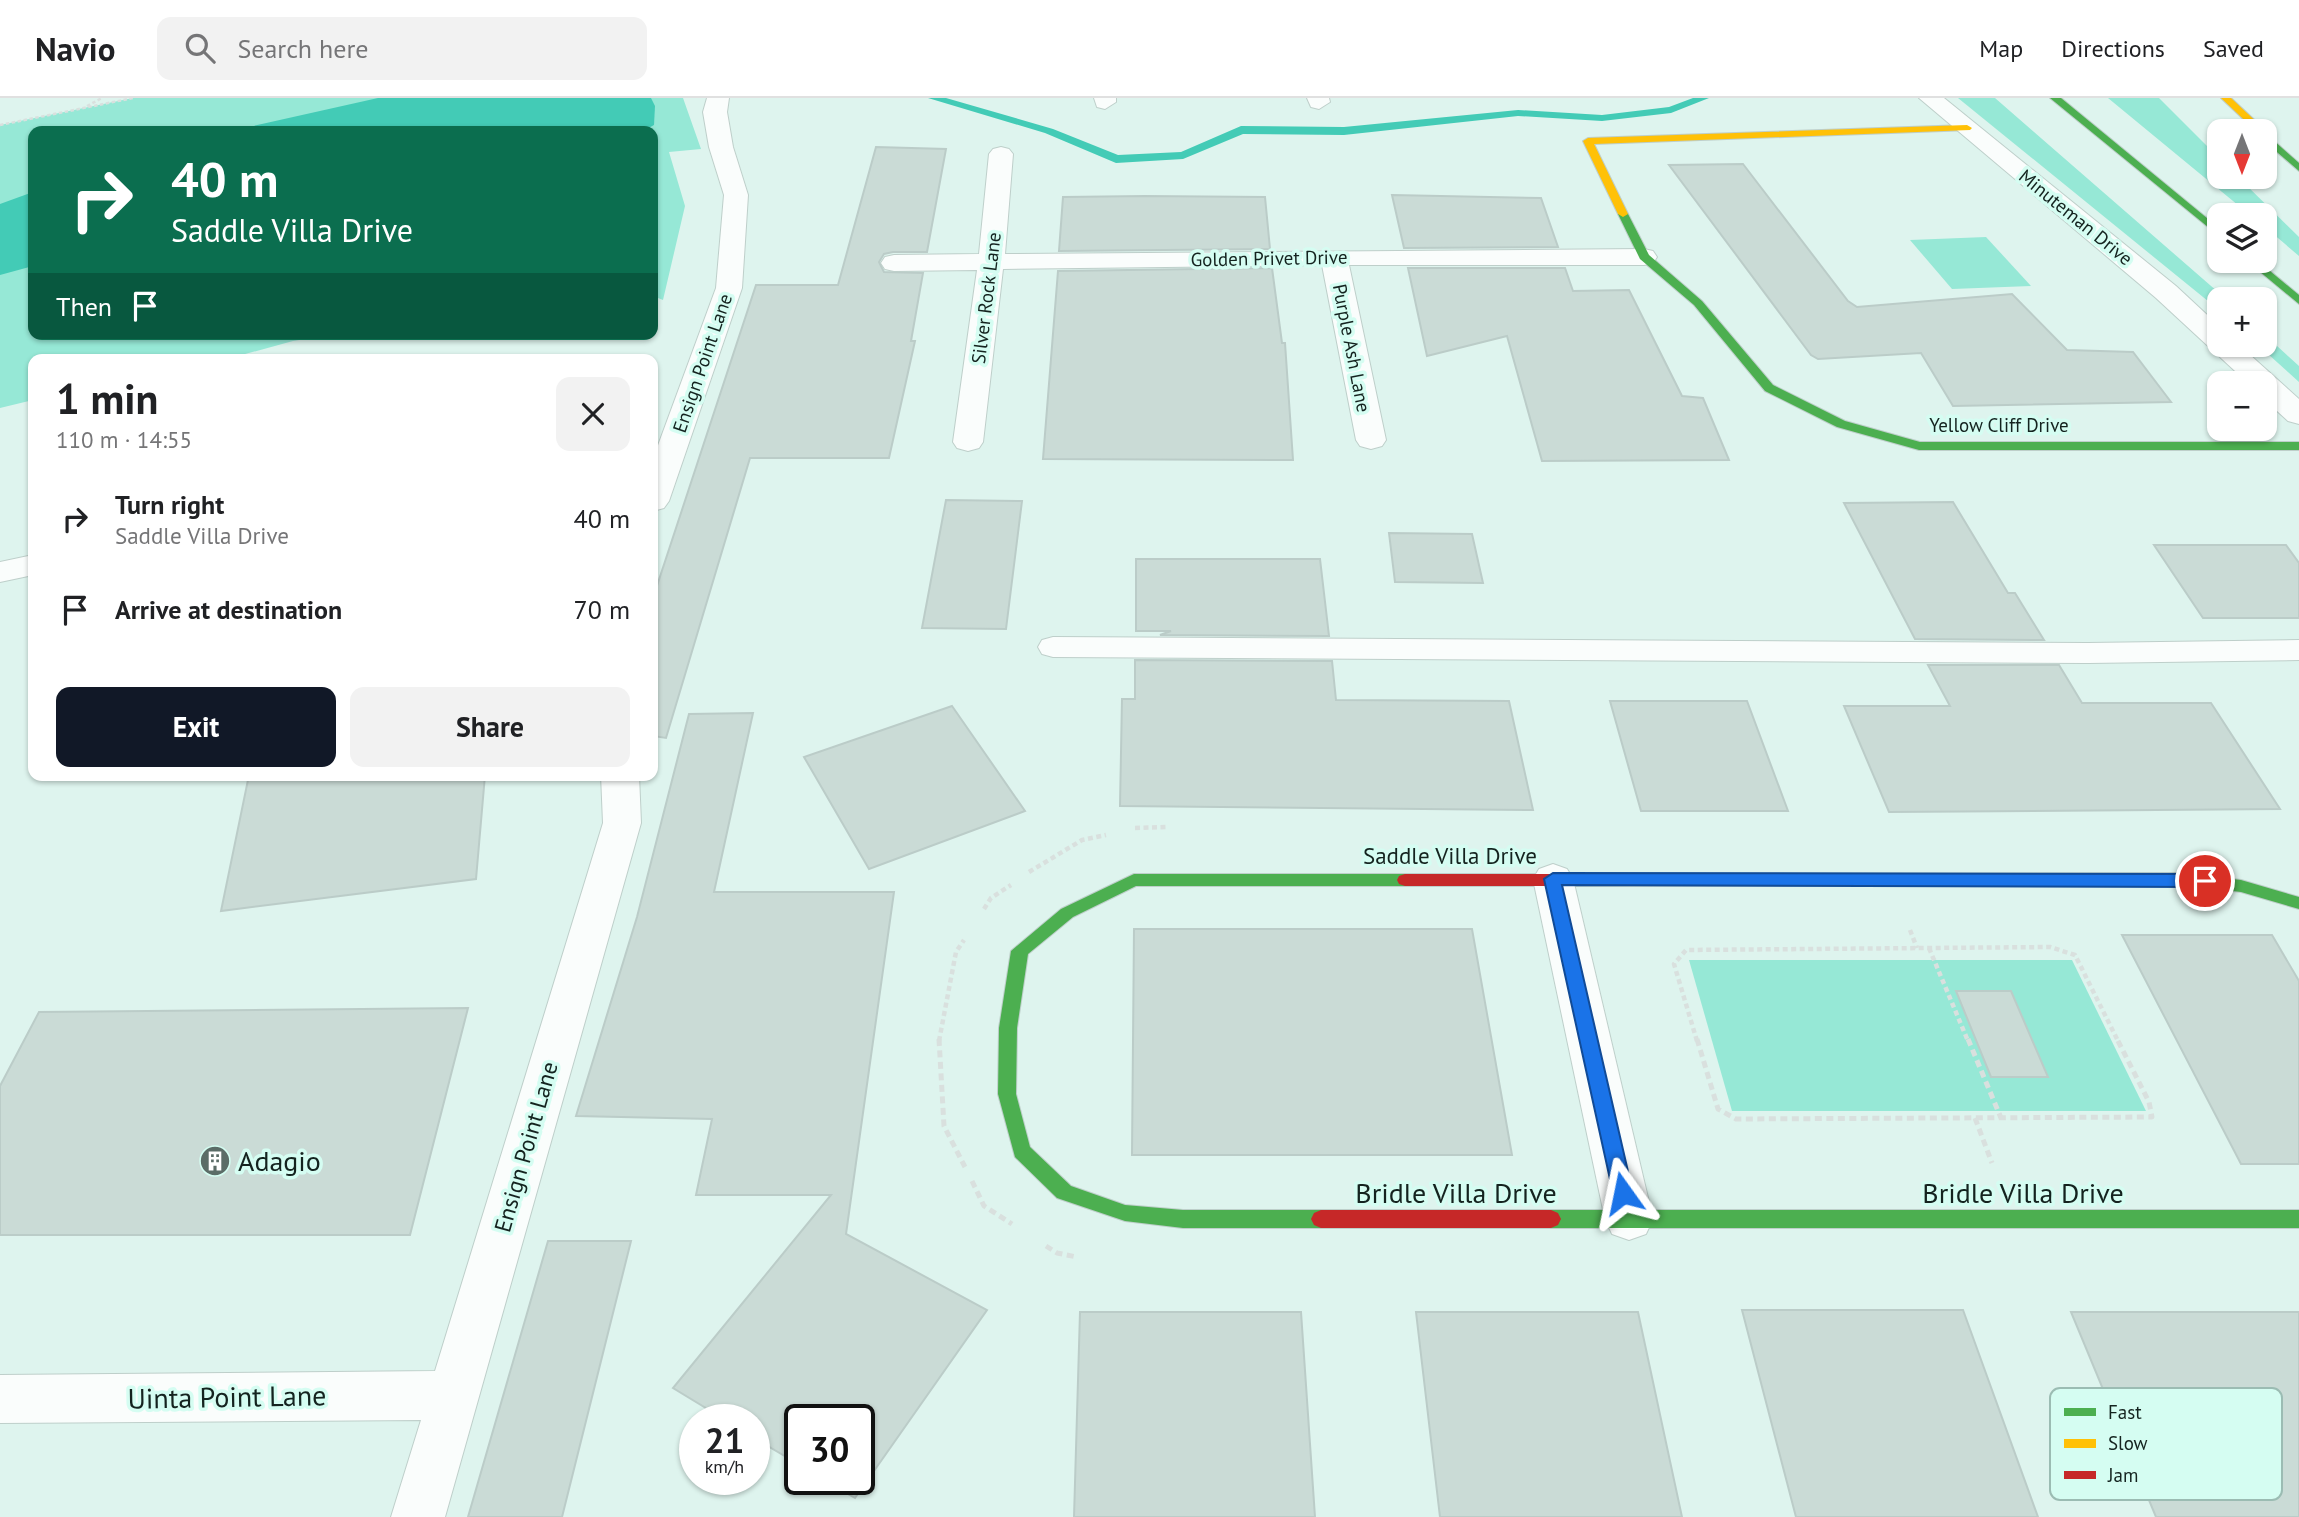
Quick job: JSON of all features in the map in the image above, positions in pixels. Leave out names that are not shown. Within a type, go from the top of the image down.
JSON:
[{"type":"main road","points":[[2055,98],[2207,223]]},
{"type":"main road","points":[[2226,98],[2248,119]]},
{"type":"main road","name":"Yellow Cliff Drive","points":[[1967,128],[1588,141],[1644,257],[1698,303],[1769,388],[1841,424],[1919,446],[2299,446]]},
{"type":"main road","points":[[2277,147],[2299,168]]},
{"type":"main road","points":[[2266,273],[2299,301]]},
{"type":"main road","name":"Saddle Villa Drive","points":[[1067,913],[1134,880],[2182,879],[2228,883],[2275,893],[2299,903]]},
{"type":"main road","name":"Bridle Villa Drive","points":[[1067,913],[1020,951],[1008,1028],[1007,1094],[1022,1151],[1064,1192],[1125,1213],[1183,1219],[2299,1219]]},
{"type":"street","name":"Ensign Point Lane","points":[[658,487],[729,288],[736,195],[721,147],[715,112],[718,98]]},
{"type":"street","name":"Minuteman Drive","points":[[1930,98],[2166,292],[2207,330]]},
{"type":"street","name":"Silver Rock Lane","points":[[968,442],[991,262],[1001,154]]},
{"type":"street","name":"Golden Privet Drive","points":[[894,263],[1334,257],[1644,257]]},
{"type":"street","name":"Purple Ash Lane","points":[[1334,257],[1371,440]]},
{"type":"street","points":[[2236,357],[2299,415]]},
{"type":"street","points":[[0,572],[28,566]]},
{"type":"street","name":"Ensign Point Lane","points":[[418,1517],[622,823],[620,781]]},
{"type":"street","points":[[1553,879],[1629,1219]]},
{"type":"street","name":"Uinta Point Lane","points":[[0,1399],[454,1395]]},
{"type":"lane","points":[[1054,647],[2074,653],[2299,650]]},
{"type":"path","points":[[77,110],[102,98]]},
{"type":"path","points":[[0,125],[133,98]]},
{"type":"path","points":[[1928,947],[2001,1118]]},
{"type":"path","points":[[2050,947],[2075,955],[2149,1102],[2152,1116],[1975,1118],[1736,1119],[1718,1109],[1674,964],[1686,950],[2050,947]]},
{"type":"path","points":[[1975,1118],[1994,1169]]},
{"type":"shaded area","points":[[133,98],[683,98],[701,149],[669,152],[685,206],[663,300],[658,298],[658,126],[28,126],[28,340],[299,340],[245,354],[28,354],[28,401],[0,408],[0,125]]},
{"type":"shaded area","points":[[378,98],[651,98],[655,106],[652,126],[253,126]]},
{"type":"shaded area","points":[[1958,98],[1995,98],[2212,287],[2207,287],[2207,300]]},
{"type":"shaded area","points":[[2108,98],[2159,98],[2207,146],[2207,180]]},
{"type":"shaded area","points":[[2218,189],[2250,189],[2264,203],[2235,203]]},
{"type":"shaded area","points":[[28,194],[28,267],[0,275],[0,204]]},
{"type":"shaded area","points":[[2277,215],[2299,237],[2299,256],[2277,237]]},
{"type":"shaded area","points":[[1986,237],[2031,286],[1952,289],[1910,240]]},
{"type":"shaded area","points":[[2277,346],[2299,366],[2299,382],[2271,357],[2277,357]]},
{"type":"shaded area","points":[[1689,960],[2072,960],[2146,1111],[1732,1111]]},
{"type":"building","points":[[876,147],[946,149],[927,252],[893,252],[884,254],[879,262],[884,272],[923,273],[911,341],[915,341],[889,458],[750,458],[666,738],[658,737],[658,583],[756,285],[838,285]]},
{"type":"building","points":[[1743,164],[1848,301],[1857,307],[2012,294],[2067,350],[2133,352],[2171,402],[1953,406],[1921,353],[1818,359],[1811,355],[1669,165]]},
{"type":"building","points":[[1392,195],[1541,198],[1558,247],[1404,248]]},
{"type":"building","points":[[1063,197],[1265,197],[1270,249],[1059,251]]},
{"type":"building","points":[[1272,268],[1282,343],[1285,343],[1293,460],[1043,459],[1058,271]]},
{"type":"building","points":[[1408,268],[1565,268],[1573,291],[1629,290],[1682,396],[1703,398],[1729,460],[1542,461],[1507,336],[1427,356]]},
{"type":"building","points":[[946,500],[1022,501],[1006,629],[922,628]]},
{"type":"building","points":[[1953,502],[2008,593],[2015,593],[2044,640],[1915,639],[1844,503]]},
{"type":"building","points":[[1389,533],[1472,534],[1483,583],[1395,582]]},
{"type":"building","points":[[2154,545],[2286,545],[2299,563],[2299,618],[2203,618]]},
{"type":"building","points":[[1136,559],[1320,559],[1329,636],[1160,635],[1171,631],[1136,631]]},
{"type":"building","points":[[1135,660],[1332,661],[1336,700],[1509,701],[1533,810],[1120,806],[1122,699],[1135,699]]},
{"type":"building","points":[[1928,665],[2059,665],[2082,703],[2211,703],[2280,809],[1889,812],[1844,706],[1950,706]]},
{"type":"building","points":[[1610,701],[1747,701],[1788,811],[1641,811]]},
{"type":"building","points":[[952,706],[1025,811],[869,869],[804,757]]},
{"type":"building","points":[[753,713],[714,892],[894,892],[846,1234],[987,1310],[875,1470],[875,1404],[784,1404],[784,1456],[770,1447],[770,1404],[699,1404],[673,1388],[831,1195],[696,1195],[712,1119],[576,1116],[637,917],[689,714]]},
{"type":"building","points":[[248,781],[484,781],[476,879],[221,911]]},
{"type":"building","points":[[1134,929],[1472,929],[1512,1155],[1132,1155]]},
{"type":"building","points":[[2122,935],[2272,935],[2299,981],[2299,1164],[2241,1164]]},
{"type":"building","points":[[1956,991],[2011,991],[2048,1077],[1991,1077]]},
{"type":"building","name":"Adagio","points":[[468,1008],[410,1235],[0,1235],[0,1086],[39,1012]]},
{"type":"building","points":[[548,1241],[631,1241],[562,1517],[468,1517]]},
{"type":"building","points":[[1742,1310],[1963,1310],[2038,1517],[1796,1517]]},
{"type":"building","points":[[1080,1312],[1301,1312],[1315,1517],[1074,1517]]},
{"type":"building","points":[[1416,1312],[1638,1312],[1682,1517],[1440,1517]]},
{"type":"building","points":[[2071,1312],[2299,1312],[2299,1517],[2156,1517],[2149,1500],[2282,1500],[2282,1388],[2103,1388]]},
{"type":"waterway","points":[[934,98],[1049,131],[1116,159],[1183,155],[1241,130],[1344,131],[1518,113],[1602,118],[1671,110],[1703,98]]},
{"type":"traffic: fast","points":[[2055,98],[2207,223]]},
{"type":"traffic: fast","points":[[2277,147],[2299,168]]},
{"type":"traffic: fast","points":[[1623,214],[1644,257],[1698,303],[1769,388],[1841,424],[1919,446],[2299,446]]},
{"type":"traffic: fast","points":[[2266,273],[2299,301]]},
{"type":"traffic: fast","points":[[1631,880],[2182,879],[2241,886],[2299,903]]},
{"type":"traffic: fast","points":[[1321,1219],[1183,1219],[1125,1213],[1064,1192],[1022,1151],[1007,1094],[1008,1028],[1020,951],[1067,913],[1134,880],[1405,880]]},
{"type":"traffic: fast","points":[[1551,1219],[2299,1219]]},
{"type":"traffic: slow","points":[[2226,98],[2248,119]]},
{"type":"traffic: slow","points":[[1623,214],[1588,141],[1967,128]]},
{"type":"traffic: jam","points":[[1405,880],[1631,880]]},
{"type":"traffic: jam","points":[[1321,1219],[1551,1219]]},
{"type":"place","name":"Adagio","points":[[215,1161]]},
{"type":"route","points":[[1623,1193],[1553,879],[2205,881]]}]
